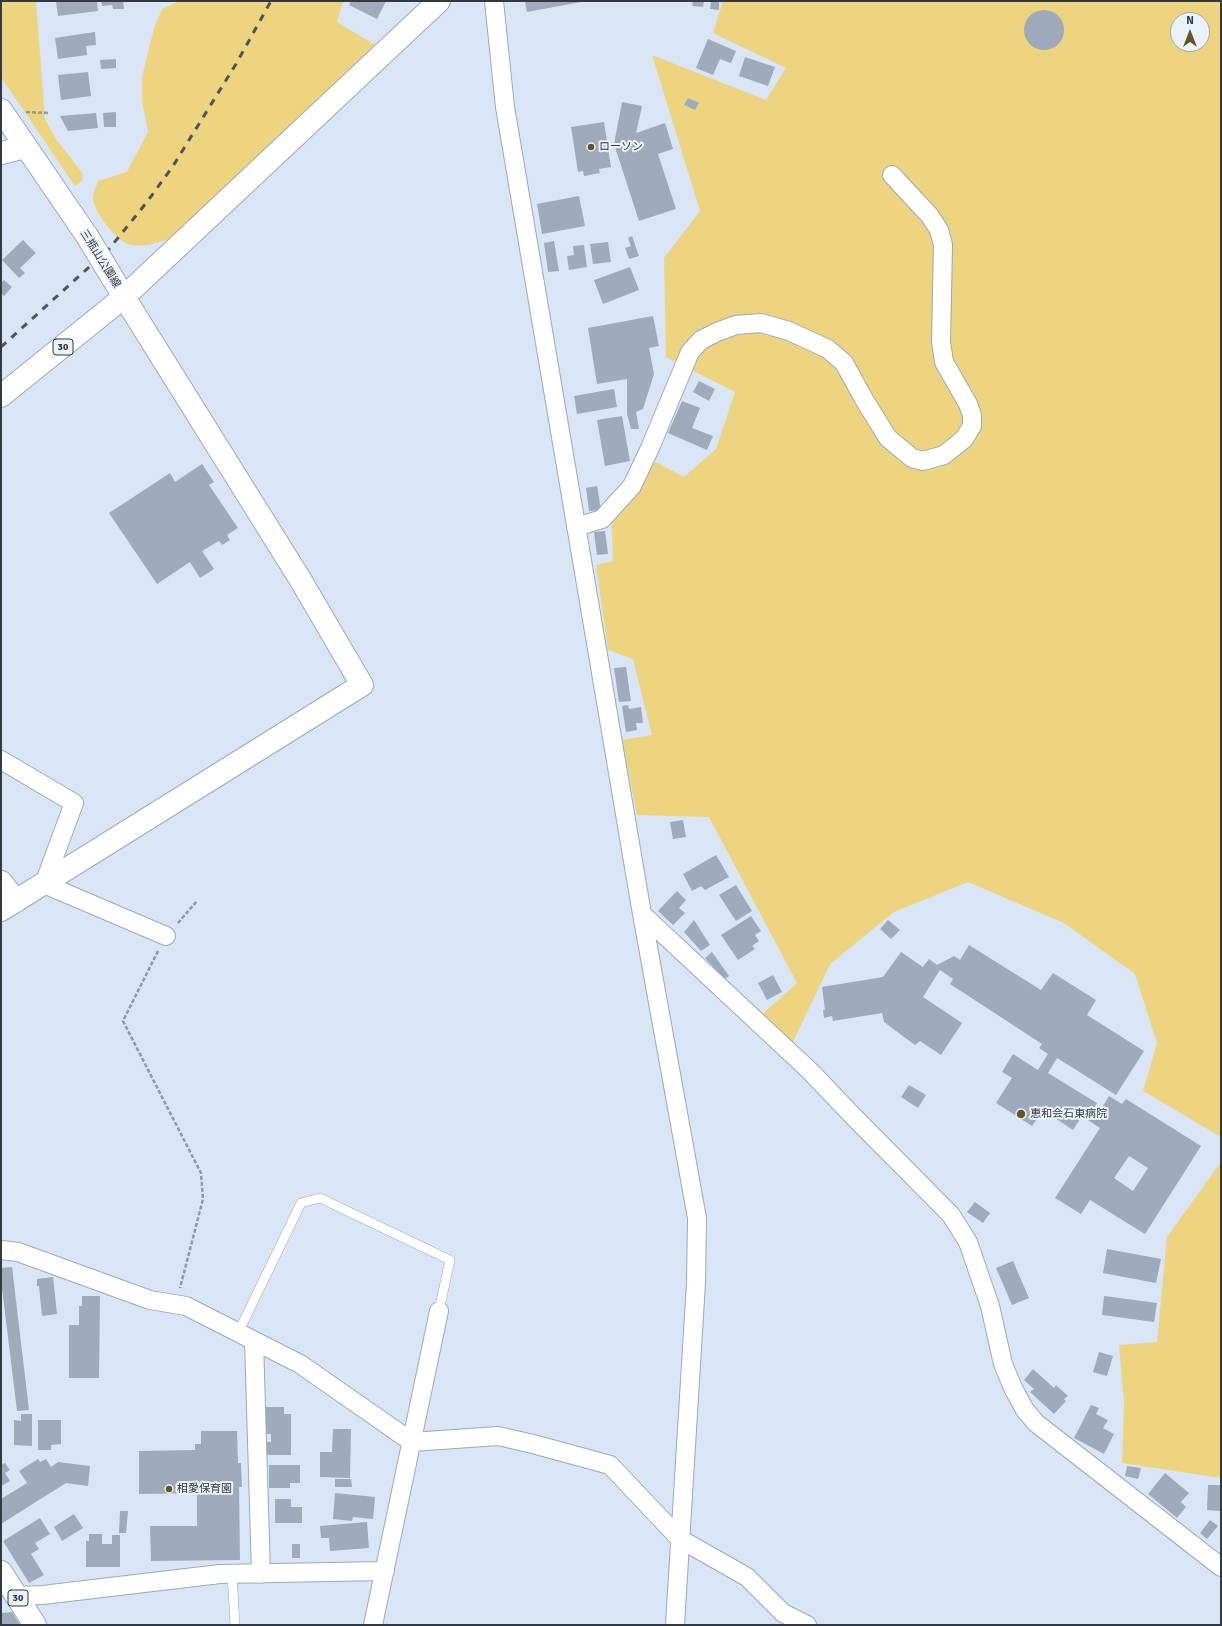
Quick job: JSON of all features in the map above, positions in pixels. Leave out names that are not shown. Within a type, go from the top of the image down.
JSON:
[{"type":"street","points":[[1,882],[8,906],[362,685],[300,580],[124,297],[438,1]]},
{"type":"street","points":[[494,1],[506,107],[642,914],[697,1218],[696,1283],[675,1625]]},
{"type":"street","name":"三瓶山公園線","points":[[1,396],[124,297],[87,236],[25,146],[11,111]]},
{"type":"street","points":[[1,154],[25,146]]},
{"type":"street","points":[[576,526],[602,519],[632,486],[650,448],[690,352],[701,340],[716,332],[736,325],[761,323],[788,331],[828,349],[844,363],[864,401],[888,438],[912,458],[923,461],[944,455],[964,439],[972,426],[972,415],[968,404],[944,362],[941,342],[942,245],[938,230],[930,216],[892,175]]},
{"type":"street","points":[[1,760],[74,803],[44,884]]},
{"type":"street","points":[[44,884],[166,936]]},
{"type":"street","points":[[642,914],[811,1072],[951,1215],[968,1242],[990,1306],[1003,1364],[1012,1388],[1025,1410],[1036,1423],[1221,1566]]},
{"type":"street","points":[[1,1250],[18,1252],[150,1300],[186,1306],[300,1364],[412,1442],[498,1436],[610,1465],[680,1539],[747,1577],[783,1613],[807,1625]]},
{"type":"street","points":[[372,1625],[439,1311]]},
{"type":"street","points":[[254,1341],[261,1574]]},
{"type":"street","name":"30","points":[[1,1572],[35,1625]]},
{"type":"street","points":[[16,1596],[43,1595],[220,1574],[384,1572]]},
{"type":"lane","points":[[238,1333],[301,1203],[320,1198],[450,1260],[439,1311]]},
{"type":"lane","points":[[232,1574],[235,1625]]},
{"type":"path","points":[[11,111],[50,113]]},
{"type":"path","points":[[176,1304],[203,1199],[201,1173],[122,1022],[166,936],[197,901]]},
{"type":"shaded area","points":[[1,1],[36,1],[45,119],[56,139],[83,174],[82,181],[75,186],[1,77]]},
{"type":"shaded area","points":[[180,1],[343,1],[337,22],[375,45],[169,239],[148,245],[131,245],[116,236],[106,224],[94,205],[93,195],[98,181],[127,172],[148,132],[142,101],[142,77],[154,28],[162,9]]},
{"type":"shaded area","points":[[723,1],[1221,1],[1221,1137],[1143,1091],[1157,1043],[1135,974],[1064,923],[968,882],[894,912],[830,964],[792,1044],[759,1017],[797,983],[709,817],[637,815],[622,740],[652,735],[633,659],[608,650],[596,565],[613,561],[611,511],[637,452],[684,477],[716,449],[735,392],[666,357],[664,258],[700,211],[652,55],[766,100],[786,68],[713,33]]},
{"type":"shaded area","points":[[1221,1162],[1221,1478],[1122,1463],[1124,1404],[1119,1345],[1157,1342],[1167,1237]]},
{"type":"building","points":[[56,1],[97,1],[98,11],[58,16]]},
{"type":"building","points":[[101,1],[123,1],[124,9],[113,9],[112,5],[102,6]]},
{"type":"building","points":[[351,1],[386,1],[377,19],[349,5]]},
{"type":"building","points":[[525,1],[581,1],[581,2],[527,12]]},
{"type":"building","points":[[693,1],[704,1],[703,7],[692,6]]},
{"type":"building","points":[[711,1],[719,1],[719,10],[710,9]]},
{"type":"building","points":[[1048,10],[1055,13],[1061,19],[1064,30],[1063,38],[1055,47],[1048,50],[1040,50],[1033,47],[1025,38],[1024,26],[1027,19],[1036,11]]},
{"type":"building","points":[[95,32],[96,45],[86,46],[87,55],[58,59],[55,38]]},
{"type":"building","points":[[708,39],[736,51],[731,63],[720,59],[713,75],[696,68]]},
{"type":"building","points":[[745,57],[775,67],[768,86],[739,76]]},
{"type":"building","points":[[116,59],[116,68],[101,69],[100,60]]},
{"type":"building","points":[[88,72],[91,96],[61,100],[58,75]]},
{"type":"building","points":[[688,98],[699,103],[695,110],[684,105]]},
{"type":"building","points":[[622,102],[642,106],[636,133],[665,123],[673,149],[658,154],[676,209],[639,221],[614,144]]},
{"type":"building","points":[[116,112],[116,127],[104,127],[103,113]]},
{"type":"building","points":[[96,113],[98,128],[68,131],[60,116]]},
{"type":"building","name":"ローソン","points":[[604,122],[611,167],[599,169],[600,173],[584,176],[583,171],[578,172],[571,127]]},
{"type":"building","points":[[579,196],[585,226],[542,234],[537,204]]},
{"type":"building","points":[[632,236],[639,256],[629,259],[625,248],[631,246],[628,238]]},
{"type":"building","points":[[23,240],[36,253],[20,268],[25,273],[19,278],[2,260]]},
{"type":"building","points":[[554,241],[559,271],[548,272],[544,243]]},
{"type":"building","points":[[608,242],[611,262],[593,264],[590,244]]},
{"type":"building","points":[[584,245],[587,267],[569,270],[567,256],[574,255],[573,246]]},
{"type":"building","points":[[630,267],[639,290],[603,304],[594,280]]},
{"type":"building","points":[[4,280],[12,287],[4,296],[1,293],[1,283]]},
{"type":"building","points":[[653,316],[659,346],[649,348],[654,374],[643,409],[636,412],[639,429],[631,429],[627,414],[627,379],[597,384],[588,328]]},
{"type":"building","points":[[699,381],[715,389],[709,401],[693,392]]},
{"type":"building","points":[[614,389],[617,407],[577,414],[574,396]]},
{"type":"building","points":[[682,401],[700,408],[692,428],[713,436],[707,450],[668,433]]},
{"type":"building","points":[[622,416],[630,461],[605,466],[597,420]]},
{"type":"building","points":[[202,464],[214,482],[209,485],[238,528],[227,535],[230,540],[222,545],[219,541],[202,551],[214,569],[200,578],[190,562],[157,584],[109,513],[170,473],[175,482]]},
{"type":"building","points":[[597,486],[601,510],[589,511],[586,488]]},
{"type":"building","points":[[605,531],[608,554],[597,555],[594,532]]},
{"type":"building","points":[[626,667],[631,701],[619,702],[614,668]]},
{"type":"building","points":[[628,705],[629,709],[641,707],[643,723],[636,723],[637,730],[626,732],[622,706]]},
{"type":"building","points":[[683,820],[686,837],[673,839],[670,822]]},
{"type":"building","points":[[716,855],[729,877],[705,890],[701,886],[692,891],[683,874]]},
{"type":"building","points":[[736,885],[752,911],[736,921],[719,895]]},
{"type":"building","points":[[677,891],[686,900],[679,908],[685,913],[673,925],[658,911]]},
{"type":"building","points":[[751,916],[761,931],[755,935],[759,941],[752,946],[755,949],[738,960],[721,935]]},
{"type":"building","points":[[694,920],[710,945],[701,951],[684,932]]},
{"type":"building","points":[[888,920],[900,930],[891,939],[880,929]]},
{"type":"building","points":[[969,945],[1041,990],[1053,973],[1096,1000],[1087,1015],[1144,1051],[1116,1095],[1057,1058],[1048,1073],[1097,1103],[1093,1110],[1106,1119],[1109,1114],[1101,1109],[1109,1096],[1122,1104],[1126,1099],[1201,1146],[1145,1234],[1090,1200],[1081,1214],[1055,1198],[1100,1128],[1082,1116],[1073,1130],[1043,1110],[1032,1126],[996,1103],[1012,1078],[1002,1072],[1013,1054],[1038,1070],[1048,1054],[1039,1048],[1042,1044],[950,984],[953,979],[940,970],[923,997],[962,1023],[941,1055],[920,1041],[915,1045],[884,1022],[882,1013],[833,1021],[832,1016],[824,1018],[823,1010],[825,1010],[822,987],[883,977],[901,952],[923,967],[929,959],[937,965],[954,956],[960,960]],"holes":[[[1129,1156],[1148,1168],[1133,1191],[1114,1178]]]},
{"type":"building","points":[[712,952],[729,976],[725,979],[705,958]]},
{"type":"building","points":[[773,975],[782,992],[767,1000],[758,983]]},
{"type":"building","points":[[909,1085],[926,1095],[918,1108],[901,1097]]},
{"type":"building","points":[[975,1202],[990,1213],[983,1223],[967,1212]]},
{"type":"building","points":[[1107,1249],[1161,1259],[1156,1283],[1103,1273]]},
{"type":"building","points":[[1013,1261],[1029,1298],[1012,1305],[996,1268]]},
{"type":"building","points":[[12,1267],[29,1410],[17,1411],[1,1280],[1,1268]]},
{"type":"building","points":[[53,1277],[57,1314],[42,1316],[37,1279]]},
{"type":"building","points":[[82,1296],[100,1296],[99,1378],[69,1378],[69,1325],[79,1325],[79,1306],[82,1306]]},
{"type":"building","points":[[1104,1296],[1157,1303],[1154,1322],[1102,1315]]},
{"type":"building","points":[[1099,1352],[1113,1356],[1107,1376],[1093,1372]]},
{"type":"building","points":[[1033,1369],[1054,1388],[1056,1385],[1068,1396],[1064,1399],[1066,1401],[1054,1414],[1030,1392],[1034,1389],[1024,1380]]},
{"type":"building","points":[[1091,1405],[1099,1408],[1096,1414],[1108,1420],[1103,1428],[1114,1434],[1104,1454],[1074,1438]]},
{"type":"building","points":[[265,1407],[284,1407],[284,1414],[291,1414],[291,1455],[267,1455],[267,1442],[271,1442],[271,1434],[265,1434]]},
{"type":"building","points":[[21,1414],[32,1414],[32,1446],[14,1445],[14,1420],[21,1421]]},
{"type":"building","points":[[38,1420],[61,1420],[61,1444],[51,1445],[51,1450],[38,1450]]},
{"type":"building","points":[[333,1429],[351,1429],[350,1478],[320,1477],[320,1452],[332,1452]]},
{"type":"building","points":[[201,1431],[237,1431],[238,1463],[241,1463],[242,1487],[239,1487],[240,1560],[151,1561],[150,1526],[197,1526],[197,1493],[139,1494],[139,1451],[195,1450],[195,1444],[201,1444]]},
{"type":"building","points":[[38,1459],[40,1462],[46,1459],[51,1467],[58,1462],[90,1466],[88,1486],[66,1483],[1,1524],[1,1499],[27,1483],[19,1471]]},
{"type":"building","points":[[5,1463],[10,1470],[5,1473],[10,1481],[1,1486],[1,1465]]},
{"type":"building","points":[[269,1465],[300,1465],[300,1483],[290,1483],[290,1488],[269,1488]]},
{"type":"building","points":[[1127,1466],[1141,1468],[1138,1479],[1125,1476]]},
{"type":"building","points":[[1165,1473],[1189,1493],[1181,1502],[1186,1507],[1177,1518],[1148,1494]]},
{"type":"building","points":[[335,1479],[351,1479],[352,1487],[335,1487]]},
{"type":"building","points":[[1208,1485],[1221,1485],[1221,1511],[1207,1510]]},
{"type":"building","points":[[335,1493],[375,1497],[373,1519],[353,1517],[352,1521],[333,1519]]},
{"type":"building","points":[[275,1499],[291,1499],[291,1507],[302,1507],[302,1523],[275,1523]]},
{"type":"building","points":[[120,1511],[128,1511],[126,1533],[119,1533]]},
{"type":"building","points":[[74,1514],[83,1528],[62,1541],[54,1527]]},
{"type":"building","points":[[40,1518],[50,1534],[35,1543],[39,1549],[31,1554],[44,1575],[29,1583],[3,1541]]},
{"type":"building","points":[[1210,1520],[1218,1526],[1207,1539],[1200,1533]]},
{"type":"building","points":[[367,1522],[369,1548],[330,1551],[329,1538],[321,1538],[320,1526]]},
{"type":"building","points":[[89,1534],[102,1534],[102,1544],[112,1544],[112,1535],[120,1535],[120,1567],[86,1567],[86,1541],[89,1541]]},
{"type":"building","points":[[292,1544],[300,1544],[300,1558],[292,1558]]},
{"type":"building","points":[[12,1612],[20,1625],[1,1625],[1,1613]]},
{"type":"railway","points":[[1,347],[109,249],[147,202],[173,166],[236,64],[271,1]]},
{"type":"place","name":"ローソン","points":[[591,147]]},
{"type":"place","name":"恵和会石東病院","points":[[1021,1114]]},
{"type":"place","name":"相愛保育園","points":[[169,1489]]}]
